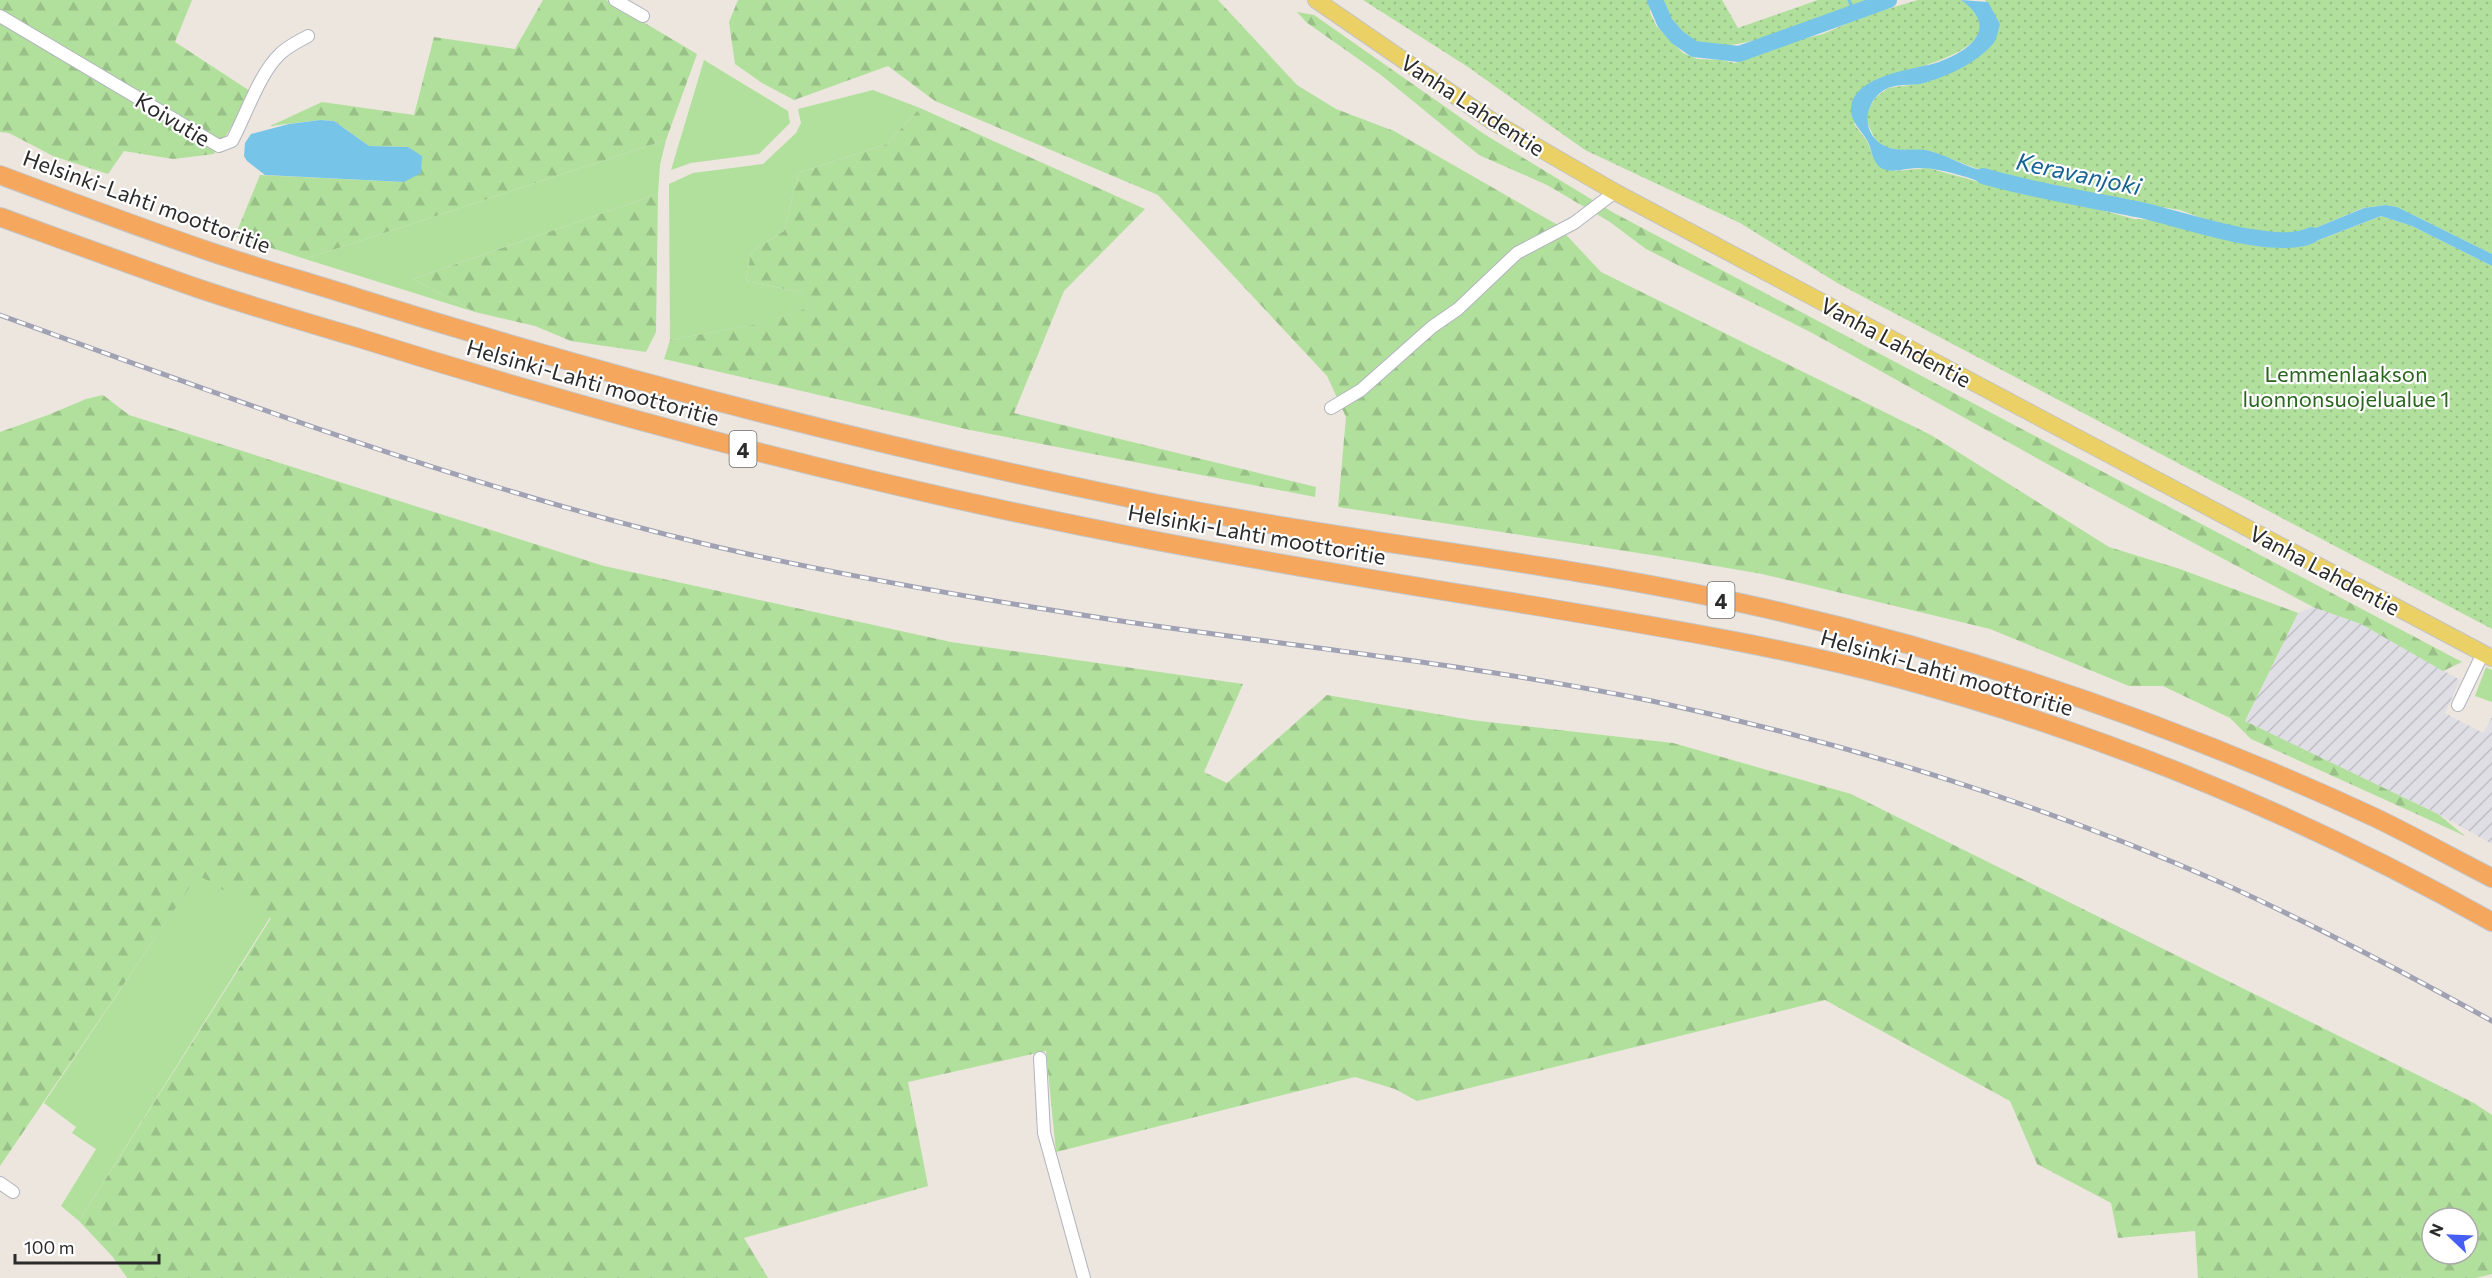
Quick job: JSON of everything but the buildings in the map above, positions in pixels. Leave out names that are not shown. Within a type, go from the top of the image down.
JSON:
[{"type":"highway","name":"Helsinki-Lahti moottoritie","points":[[0,175],[209,252],[517,348],[715,402],[913,451],[1147,501],[1341,536],[1666,588],[1783,612],[1911,644],[2047,686],[2147,721],[2238,757],[2380,820],[2492,878]]},
{"type":"highway","name":"Helsinki-Lahti moottoritie","points":[[0,217],[222,296],[506,384],[716,443],[904,488],[1129,536],[1336,573],[1647,624],[1776,649],[1902,679],[2022,716],[2134,755],[2246,801],[2365,855],[2492,922]]},
{"type":"main road","name":"Vanha Lahdentie","points":[[1316,0],[1492,121],[1615,192],[2487,656]]},
{"type":"street","points":[[615,0],[643,16]]},
{"type":"street","name":"Koivutie","points":[[0,16],[219,146],[232,141],[247,107],[275,58],[282,51],[308,36]]},
{"type":"street","points":[[1331,408],[1361,390],[1432,327],[1458,309],[1517,253],[1574,223],[1615,192]]},
{"type":"street","points":[[2458,705],[2487,656]]},
{"type":"street","points":[[1040,1058],[1044,1133],[1084,1278]]},
{"type":"street","points":[[0,1183],[14,1192]]},
{"type":"shaded area","points":[[2313,607],[2361,624],[2460,680],[2445,713],[2483,733],[2492,717],[2492,844],[2438,814],[2245,721],[2298,613]]},
{"type":"green space","points":[[0,0],[192,0],[175,42],[253,93],[214,154],[173,159],[124,151],[108,174],[53,156],[9,133],[0,132]]},
{"type":"green space","points":[[543,0],[606,0],[697,54],[666,140],[305,259],[235,236],[260,175],[404,182],[422,157],[408,147],[369,146],[334,121],[320,120],[270,126],[322,102],[414,115],[434,37],[515,49]]},
{"type":"green space","points":[[738,0],[1218,0],[1297,85],[1336,109],[1394,131],[1556,224],[1601,272],[1931,435],[2109,547],[2180,569],[2298,613],[2245,721],[2438,814],[2465,836],[2251,739],[2230,718],[2163,686],[2129,686],[1990,629],[1762,574],[1338,507],[1346,417],[1327,376],[1158,195],[935,101],[888,66],[794,100],[762,83],[735,64],[729,22]]},
{"type":"green space","name":"Lemmenlaakson luonnonsuojelualue 1","points":[[1363,0],[1650,0],[1650,13],[1657,27],[1683,53],[1697,59],[1735,63],[1798,40],[1823,34],[1867,15],[1918,0],[1961,0],[1977,16],[1980,30],[1972,43],[1935,62],[1879,78],[1854,124],[1867,141],[1875,161],[1895,171],[1928,168],[2001,188],[2054,197],[2134,219],[2158,220],[2242,241],[2304,246],[2381,216],[2412,226],[2492,266],[2492,629],[1839,284],[1740,223],[1585,150],[1468,67]]},
{"type":"green space","points":[[1662,0],[1722,0],[1738,28],[1818,0],[1872,0],[1787,31],[1739,44],[1719,46],[1704,45],[1690,38],[1673,21]]},
{"type":"green space","points":[[1985,0],[2492,0],[2492,254],[2397,207],[2386,205],[2363,208],[2308,231],[2271,235],[2255,234],[2228,228],[2180,210],[2095,197],[1975,168],[1930,151],[1896,150],[1883,146],[1875,139],[1866,120],[1869,108],[1876,97],[1888,88],[1924,83],[2000,24]]},
{"type":"green space","points":[[1297,12],[1314,15],[1484,134],[1614,213],[2462,662],[2443,671],[2361,624],[2313,607],[2069,476],[1814,334],[1646,249],[1610,222],[1547,185],[1479,155],[1381,75],[1306,22]]},
{"type":"green space","points":[[704,60],[788,111],[790,123],[759,154],[691,163],[671,170]]},
{"type":"green space","points":[[873,90],[920,108],[887,144],[798,173],[784,231],[751,252],[746,281],[799,292],[818,305],[758,324],[670,340],[669,184],[693,173],[763,164],[796,133],[801,123],[798,109]]},
{"type":"green space","points":[[920,108],[1145,209],[1064,291],[1014,413],[1316,487],[1315,497],[970,430],[664,359],[670,340],[757,324],[817,305],[799,292],[746,281],[751,252],[784,231],[798,173],[887,144]]},
{"type":"green space","points":[[666,140],[660,165],[658,194],[413,279],[475,312],[305,259]]},
{"type":"green space","points":[[658,194],[656,332],[646,352],[571,341],[535,326],[475,312],[413,279]]},
{"type":"green space","points":[[103,395],[129,415],[604,566],[951,642],[1243,684],[1204,772],[1227,783],[1327,695],[1471,720],[1673,743],[1851,794],[2474,1103],[2492,1115],[2492,1274],[2476,1278],[2198,1278],[2195,1231],[2118,1238],[2111,1203],[2037,1164],[2010,1101],[1825,1000],[1417,1101],[1395,1089],[1355,1077],[1056,1152],[1046,1051],[908,1082],[928,1186],[744,1238],[768,1278],[127,1278],[112,1256],[79,1221],[271,918],[198,875],[0,1166],[0,432],[86,399]]},
{"type":"green space","points":[[2486,667],[2492,670],[2492,702],[2475,696]]},
{"type":"green space","points":[[198,874],[271,916],[79,1221],[61,1206],[96,1149],[72,1133],[76,1127],[44,1103]]},
{"type":"water","points":[[1961,0],[1988,2],[2000,24],[1994,43],[1978,58],[1952,73],[1924,83],[1893,86],[1884,90],[1872,103],[1868,119],[1869,127],[1877,141],[1890,148],[1930,151],[1973,168],[2005,175],[2001,188],[1927,168],[1890,171],[1881,168],[1851,113],[1855,97],[1874,81],[1887,75],[1951,57],[1962,51],[1977,37],[1978,19]]},
{"type":"water","points":[[320,120],[334,121],[369,146],[408,147],[422,156],[421,173],[404,182],[265,175],[244,156],[245,143],[251,134],[289,124]]},
{"type":"water","points":[[2386,205],[2397,207],[2492,254],[2492,266],[2412,226],[2381,216],[2311,243],[2293,246],[2291,232],[2308,231],[2364,208]]},
{"type":"waterway","name":"Keravanjoki","points":[[1655,0],[1665,23],[1677,37],[1694,49],[1739,54],[1889,0]]},
{"type":"waterway","points":[[1849,0],[1854,14]]},
{"type":"waterway","name":"Keravanjoki","points":[[1983,176],[2141,210],[2228,233],[2275,240],[2296,239],[2312,235]]},
{"type":"railway","points":[[0,315],[277,415],[464,477],[652,531],[748,554],[887,582],[1027,606],[1586,688],[1724,717],[1870,756],[2015,802],[2156,855],[2292,916],[2492,1021]]}]
